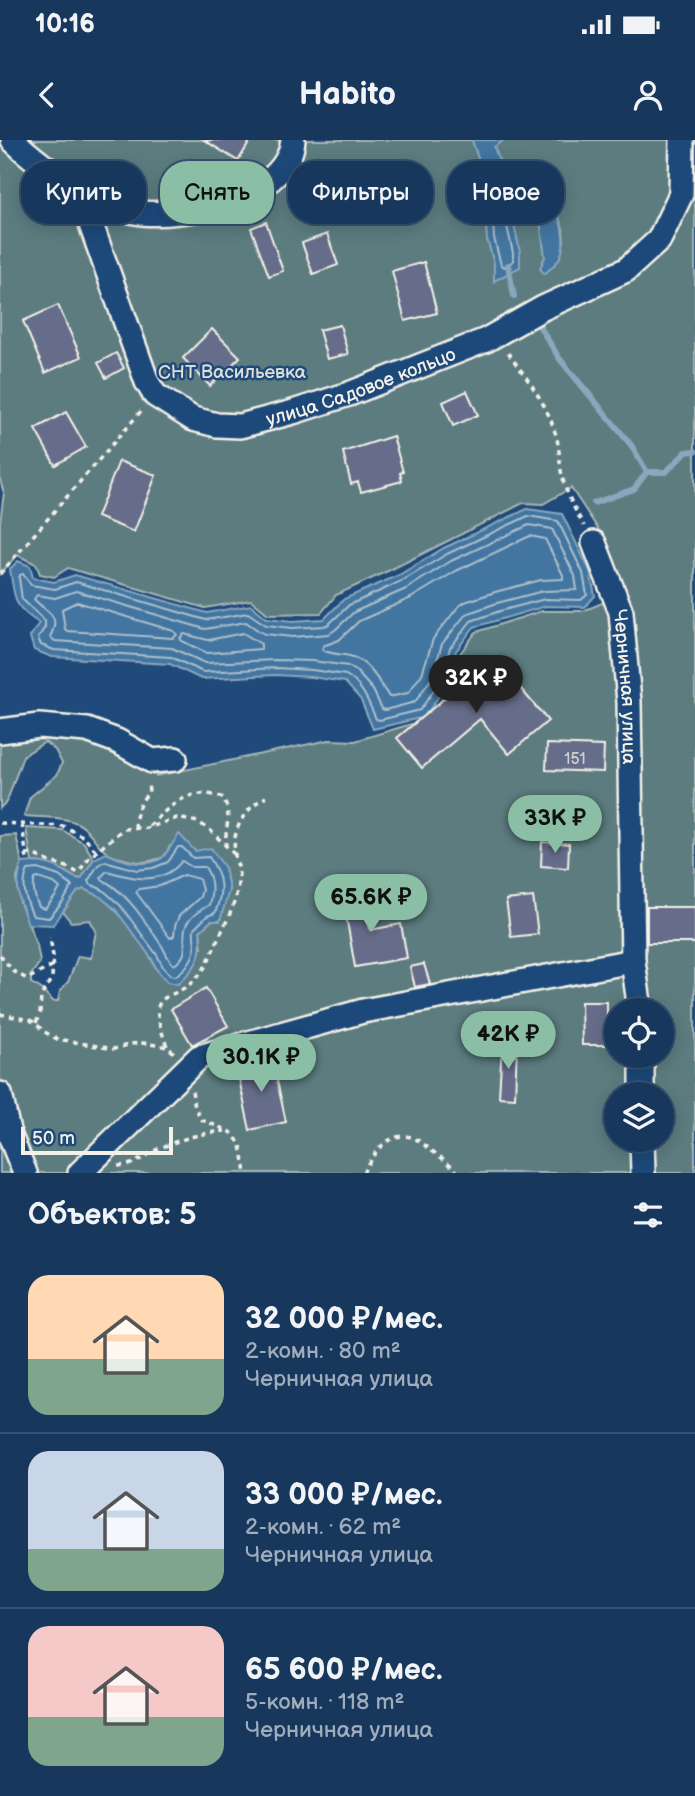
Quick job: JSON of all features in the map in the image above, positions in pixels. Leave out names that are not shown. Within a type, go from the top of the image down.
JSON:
[{"type":"street","points":[[13,140],[36,161]]},
{"type":"street","points":[[146,213],[212,207],[258,189],[274,177],[292,151],[293,140]]},
{"type":"street","name":"улица Садовое кольцо","points":[[155,395],[193,419],[217,425],[240,426],[293,412],[370,386],[474,345],[543,308],[626,270],[659,240],[681,194],[682,140]]},
{"type":"street","points":[[92,224],[147,382],[155,395]]},
{"type":"street","name":"Черничная улица","points":[[594,543],[621,612],[629,702],[633,961],[638,998]]},
{"type":"street","points":[[0,731],[39,726],[87,730],[117,741],[152,761],[175,759]]},
{"type":"street","points":[[84,1169],[199,1057],[363,1011],[633,961]]},
{"type":"street","points":[[0,1094],[8,1131],[23,1172]]},
{"type":"street","points":[[642,1152],[643,1173]]},
{"type":"path","points":[[494,335],[542,402],[556,433],[562,476],[567,491],[594,543]]},
{"type":"path","points":[[0,574],[155,395]]},
{"type":"path","points":[[135,828],[136,811],[149,792],[147,777],[152,761]]},
{"type":"path","points":[[148,828],[170,805],[192,795],[209,792],[223,798],[228,809],[226,846]]},
{"type":"path","points":[[246,1173],[241,1145],[231,1132],[202,1120],[195,1107],[187,1069],[168,1047],[157,1011],[158,1003],[165,996],[193,983],[205,968],[234,905],[239,871],[234,854],[239,824],[250,808],[266,797]]},
{"type":"path","points":[[22,824],[26,856],[35,854],[78,873],[96,851],[123,829],[148,828],[177,818],[198,821],[234,854]]},
{"type":"path","points":[[0,823],[63,826],[84,837],[96,851]]},
{"type":"path","points":[[36,1023],[40,1013],[41,996],[52,978],[50,937]]},
{"type":"path","points":[[0,955],[13,971],[27,979],[52,966]]},
{"type":"path","points":[[0,1014],[30,1020],[57,1039],[106,1049],[144,1043],[168,1047]]},
{"type":"path","points":[[84,1169],[132,1165],[151,1152],[183,1139],[206,1132],[227,1131]]},
{"type":"path","points":[[363,1173],[372,1155],[385,1142],[401,1137],[414,1138],[458,1173]]},
{"type":"green space","name":"СНТ Васильевка","points":[[0,140],[472,140],[479,161],[447,161],[447,224],[486,224],[494,263],[494,281],[520,252],[514,224],[541,224],[545,257],[542,263],[564,242],[561,224],[564,224],[564,161],[499,161],[494,146],[504,140],[695,140],[695,1173],[0,1173],[0,836],[16,835],[22,863],[17,878],[20,903],[37,945],[40,962],[31,975],[31,983],[53,1001],[58,1001],[60,991],[68,982],[78,956],[91,958],[96,931],[90,920],[71,922],[63,912],[78,891],[83,889],[97,895],[124,919],[157,970],[202,948],[200,931],[211,921],[229,890],[225,868],[195,851],[170,846],[164,857],[148,862],[133,861],[109,854],[87,830],[73,821],[24,816],[30,797],[57,775],[62,763],[55,750],[45,742],[23,756],[7,801],[0,808],[2,741],[40,733],[76,738],[129,751],[156,776],[329,740],[355,741],[428,719],[450,688],[459,655],[476,632],[542,611],[583,611],[622,595],[604,538],[571,488],[543,504],[523,503],[336,595],[321,613],[268,614],[251,600],[205,608],[68,568],[54,577],[40,574],[36,564],[17,555],[0,574],[0,522],[4,493],[0,480]]},
{"type":"green space","points":[[26,828],[62,830],[84,843],[94,859],[81,879],[54,866],[32,862]]},
{"type":"water","points":[[472,140],[504,140],[494,147],[499,161],[479,161]]},
{"type":"water","points":[[486,224],[514,224],[520,267],[494,281],[494,263]]},
{"type":"water","points":[[541,224],[561,224],[563,249],[559,260],[544,274],[540,268],[545,257]]},
{"type":"water","points":[[527,509],[562,514],[590,571],[595,596],[585,607],[546,606],[474,627],[456,651],[446,686],[424,717],[373,729],[361,700],[345,682],[275,675],[201,679],[170,664],[52,657],[34,650],[30,637],[39,623],[16,601],[10,569],[18,561],[30,566],[33,578],[54,582],[75,575],[207,613],[251,605],[267,618],[292,621],[324,619],[344,599],[399,575],[444,548]]},
{"type":"water","points":[[179,834],[195,851],[211,848],[225,868],[229,890],[220,921],[211,921],[200,931],[197,961],[178,984],[167,982],[115,909],[98,895],[84,889],[78,891],[53,925],[28,924],[19,894],[18,879],[22,863],[49,864],[81,879],[94,859],[106,853],[134,862],[156,861],[164,856]]},
{"type":"building","points":[[204,140],[251,140],[238,161]]},
{"type":"building","points":[[267,224],[283,271],[269,276],[251,228]]},
{"type":"building","points":[[327,234],[338,265],[313,274],[302,243]]},
{"type":"building","points":[[424,262],[437,313],[405,321],[392,271]]},
{"type":"building","points":[[58,305],[81,357],[45,373],[23,321]]},
{"type":"building","points":[[340,325],[348,354],[327,359],[319,330]]},
{"type":"building","points":[[212,329],[240,357],[210,386],[183,358]]},
{"type":"building","points":[[116,353],[124,368],[106,378],[98,363]]},
{"type":"building","points":[[467,391],[478,415],[453,426],[443,402]]},
{"type":"building","points":[[66,412],[86,447],[55,465],[35,429]]},
{"type":"building","points":[[393,436],[403,472],[400,473],[402,481],[361,492],[358,482],[351,484],[343,452]]},
{"type":"building","points":[[119,461],[156,475],[134,532],[97,517]]},
{"type":"building","points":[[494,657],[548,721],[509,754],[480,719],[422,768],[397,738]]},
{"type":"building","points":[[547,744],[604,746],[603,772],[546,770]]},
{"type":"building","points":[[542,842],[569,844],[568,868],[541,866]]},
{"type":"building","points":[[363,889],[370,930],[401,924],[407,958],[355,967],[342,893]]},
{"type":"building","points":[[533,897],[538,934],[511,937],[506,900]]},
{"type":"building","points":[[647,907],[695,907],[695,943],[647,943]]},
{"type":"building","points":[[424,964],[430,984],[415,987],[410,967]]},
{"type":"building","points":[[206,988],[228,1026],[192,1045],[171,1009]]},
{"type":"building","points":[[581,1002],[604,1002],[604,1045],[582,1045]]},
{"type":"building","points":[[502,1043],[517,1044],[515,1098],[499,1097]]},
{"type":"building","points":[[272,1058],[286,1122],[250,1130],[236,1065]]},
{"type":"waterway","points":[[508,265],[514,296]]},
{"type":"waterway","points":[[537,322],[559,358],[631,445],[647,472]]},
{"type":"waterway","points":[[647,472],[666,472],[686,452],[695,451]]},
{"type":"waterway","points":[[594,503],[634,489],[647,472]]}]
